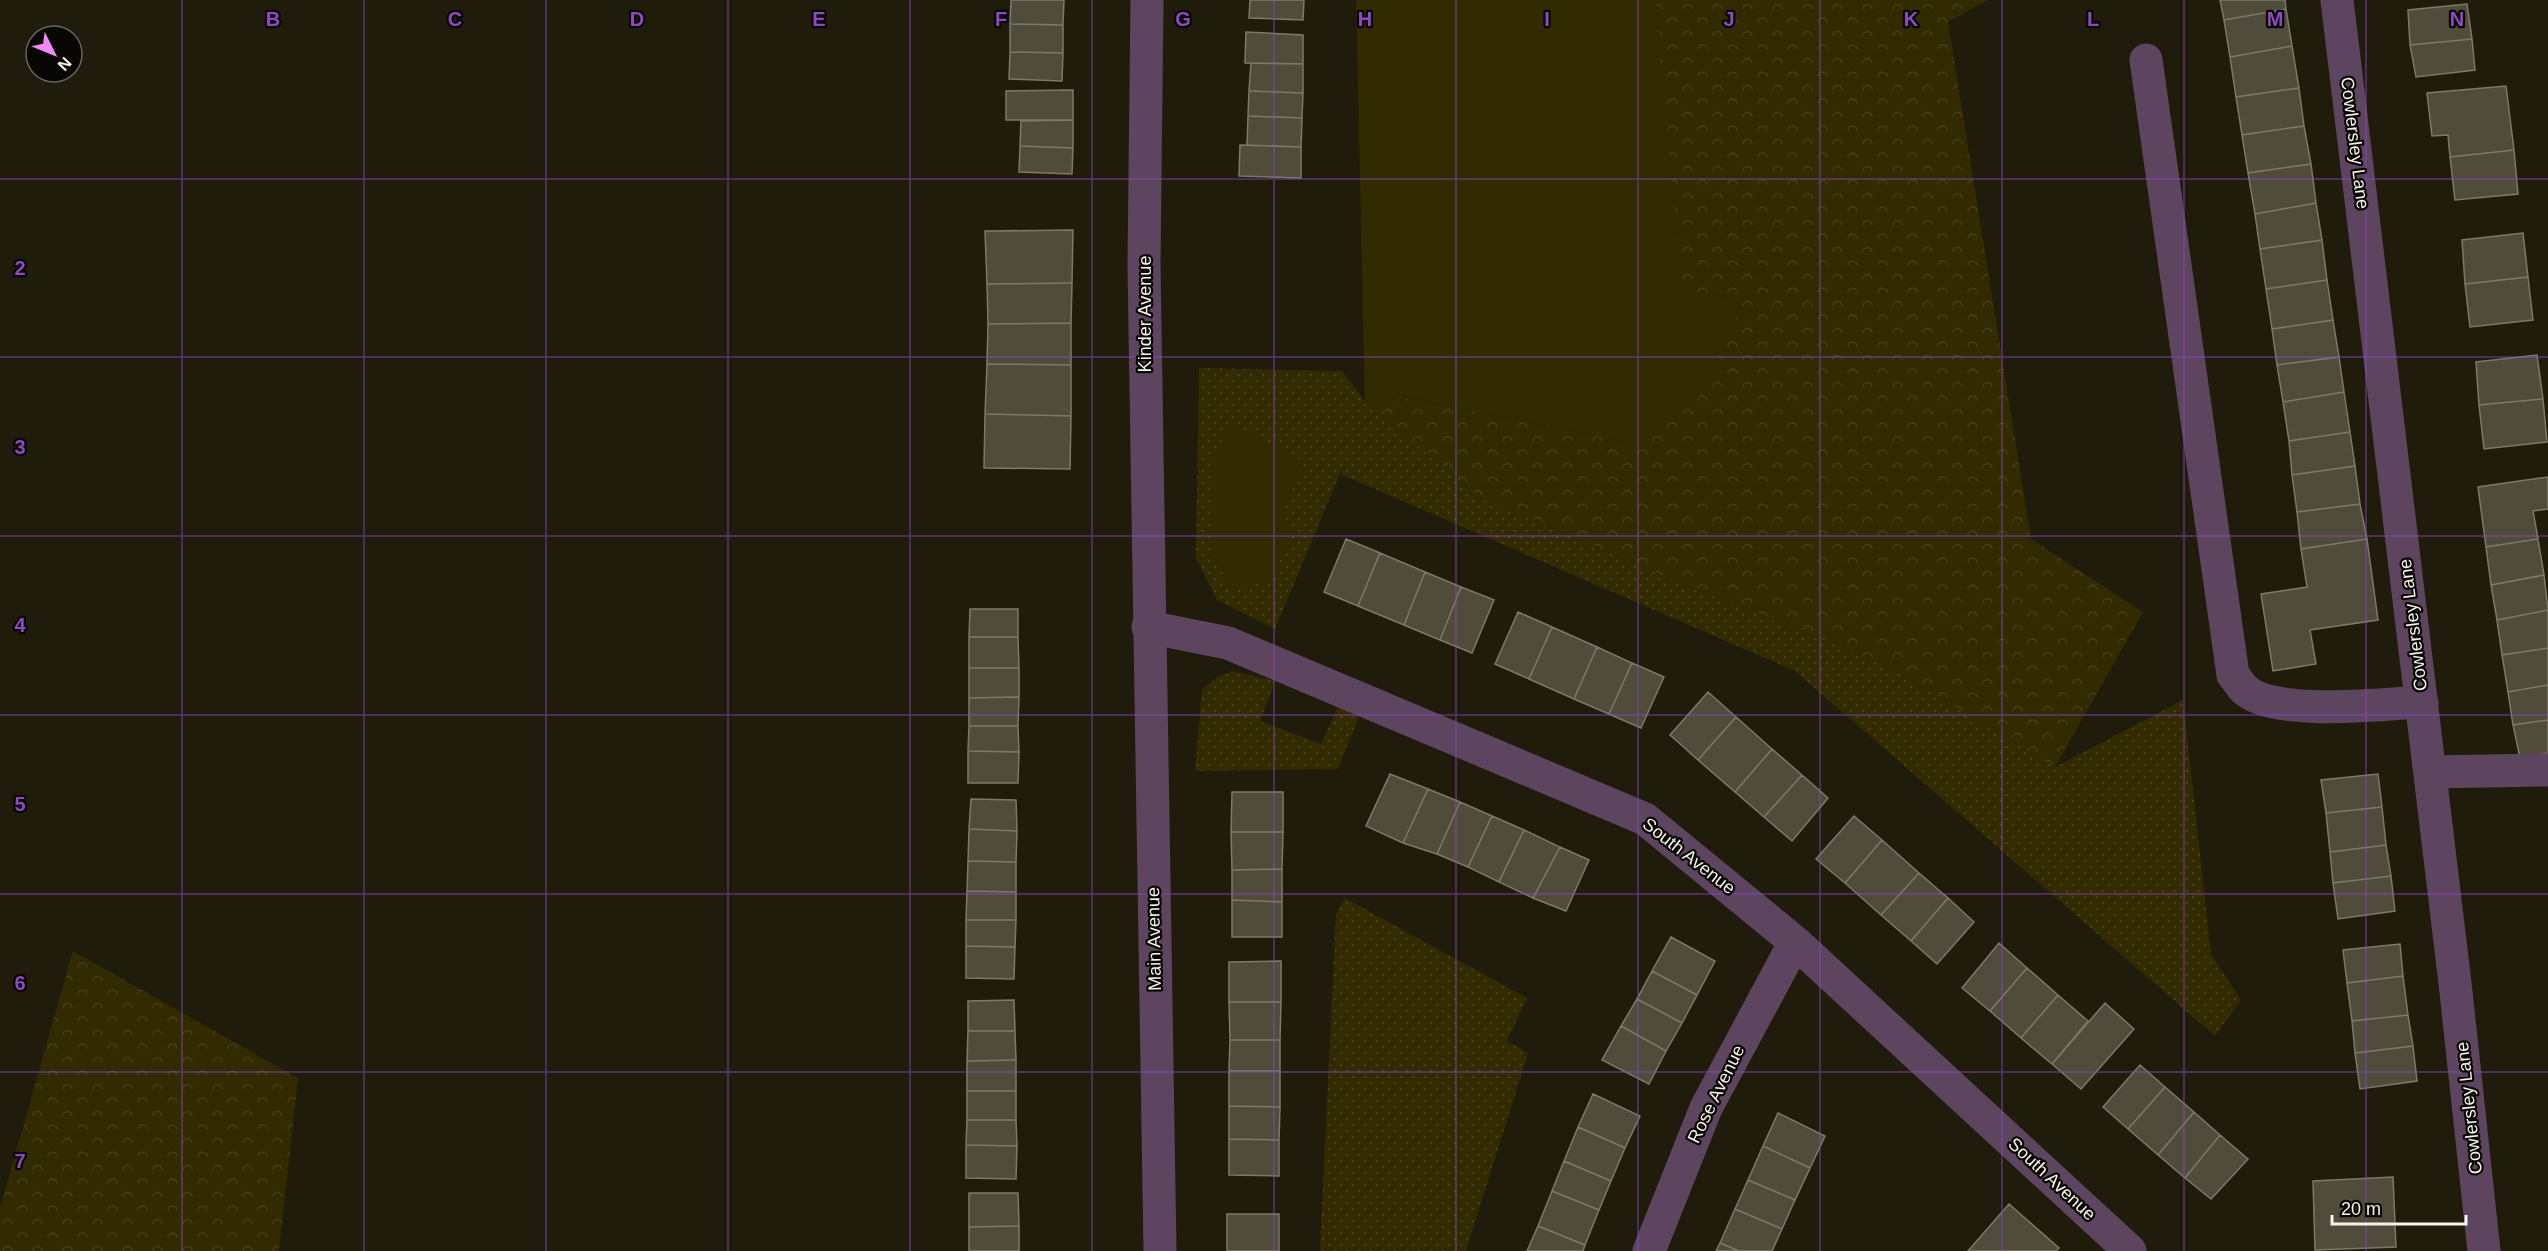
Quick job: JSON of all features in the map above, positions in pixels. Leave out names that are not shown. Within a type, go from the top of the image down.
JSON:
[{"type":"street","name":"Kinder Avenue","points":[[1147,0],[1144,265],[1148,627]]},
{"type":"street","name":"Cowlersley Lane","points":[[2337,0],[2422,702],[2484,1251]]},
{"type":"street","points":[[2146,60],[2233,675],[2246,691],[2269,700],[2308,707],[2422,702]]},
{"type":"street","name":"South Avenue","points":[[1148,627],[1228,643],[1645,819],[1795,942],[2130,1251]]},
{"type":"street","name":"Main Avenue","points":[[1148,627],[1160,1251]]},
{"type":"street","points":[[2430,772],[2548,770]]},
{"type":"street","name":"Rose Avenue","points":[[1649,1251],[1706,1108],[1795,942]]},
{"type":"green space","points":[[1356,0],[1654,0],[1682,290],[1741,300],[1732,335],[1694,392],[1640,445],[1412,398],[1365,401]]},
{"type":"green space","points":[[1654,0],[1988,0],[1948,22],[2031,539],[2143,612],[2055,767],[1883,664],[1688,586],[1480,498],[1365,401],[1412,398],[1640,445],[1741,300],[1682,290]]},
{"type":"green space","points":[[1199,368],[1342,371],[1365,401],[1480,498],[1688,586],[1883,664],[2055,767],[2183,700],[2211,954],[2241,1000],[2215,1036],[1795,671],[1340,474],[1275,629],[1217,600],[1196,558]]},
{"type":"green space","points":[[1232,424],[1304,462],[1282,513],[1291,535],[1274,576],[1242,591],[1228,584],[1213,552],[1213,456]]},
{"type":"green space","points":[[1232,671],[1275,681],[1260,721],[1321,744],[1338,707],[1360,714],[1338,769],[1195,771],[1202,689],[1217,677]]},
{"type":"green space","points":[[1345,898],[1527,998],[1507,1041],[1528,1053],[1466,1251],[1320,1251],[1336,914]]},
{"type":"green space","points":[[73,951],[298,1078],[279,1251],[0,1251],[0,1208]]},
{"type":"building","points":[[1011,0],[1064,0],[1063,25],[1010,24]]},
{"type":"building","points":[[1250,0],[1304,0],[1303,20],[1249,18]]},
{"type":"building","points":[[2220,0],[2285,0],[2286,9],[2224,20]]},
{"type":"building","points":[[2467,4],[2472,39],[2410,45],[2408,10]]},
{"type":"building","points":[[2286,9],[2292,46],[2230,57],[2224,20]]},
{"type":"building","points":[[1010,24],[1063,25],[1063,53],[1010,52]]},
{"type":"building","points":[[1246,32],[1303,35],[1303,64],[1245,63]]},
{"type":"building","points":[[2472,39],[2475,70],[2416,77],[2410,45]]},
{"type":"building","points":[[2292,46],[2299,88],[2236,97],[2230,57]]},
{"type":"building","points":[[1010,52],[1063,53],[1062,81],[1009,79]]},
{"type":"building","points":[[1251,63],[1303,64],[1303,93],[1249,91]]},
{"type":"building","points":[[2506,86],[2514,150],[2450,157],[2448,135],[2432,136],[2427,93]]},
{"type":"building","points":[[2299,88],[2304,126],[2242,135],[2236,97]]},
{"type":"building","points":[[1073,90],[1073,120],[1006,120],[1006,91]]},
{"type":"building","points":[[1249,91],[1303,93],[1302,118],[1248,116]]},
{"type":"building","points":[[1248,116],[1302,118],[1301,147],[1247,145]]},
{"type":"building","points":[[1073,120],[1073,148],[1020,146],[1021,121]]},
{"type":"building","points":[[2304,126],[2311,164],[2248,173],[2242,135]]},
{"type":"building","points":[[1240,145],[1301,147],[1301,178],[1239,176]]},
{"type":"building","points":[[1020,146],[1073,148],[1072,174],[1019,172]]},
{"type":"building","points":[[2514,150],[2518,194],[2455,200],[2450,157]]},
{"type":"building","points":[[2311,164],[2316,203],[2255,214],[2248,173]]},
{"type":"building","points":[[2316,203],[2322,240],[2260,249],[2255,214]]},
{"type":"building","points":[[1073,230],[1072,283],[987,284],[985,231]]},
{"type":"building","points":[[2523,233],[2528,277],[2465,284],[2462,240]]},
{"type":"building","points":[[2322,240],[2327,280],[2266,289],[2260,249]]},
{"type":"building","points":[[2528,277],[2533,320],[2470,327],[2465,284]]},
{"type":"building","points":[[2327,280],[2333,320],[2272,329],[2266,289]]},
{"type":"building","points":[[1072,283],[1071,323],[988,324],[987,284]]},
{"type":"building","points":[[2333,320],[2339,357],[2277,365],[2272,329]]},
{"type":"building","points":[[1071,323],[1071,365],[987,364],[988,324]]},
{"type":"building","points":[[2537,355],[2543,399],[2479,405],[2476,362]]},
{"type":"building","points":[[2339,357],[2344,392],[2283,402],[2277,365]]},
{"type":"building","points":[[987,364],[1071,365],[1071,416],[985,414]]},
{"type":"building","points":[[2344,392],[2350,432],[2289,441],[2283,402]]},
{"type":"building","points":[[2543,399],[2547,442],[2484,449],[2479,405]]},
{"type":"building","points":[[985,414],[1071,416],[1070,469],[984,468]]},
{"type":"building","points":[[2350,432],[2355,466],[2292,475],[2289,441]]},
{"type":"building","points":[[2355,466],[2360,504],[2297,512],[2292,475]]},
{"type":"building","points":[[2548,477],[2548,509],[2533,511],[2538,539],[2486,547],[2478,487]]},
{"type":"building","points":[[2360,504],[2367,539],[2301,549],[2297,512]]},
{"type":"building","points":[[1346,539],[1380,553],[1358,606],[1324,592]]},
{"type":"building","points":[[2367,539],[2378,620],[2310,630],[2316,664],[2273,671],[2261,594],[2307,587],[2301,549]]},
{"type":"building","points":[[2538,539],[2544,575],[2491,585],[2486,547]]},
{"type":"building","points":[[1380,553],[1425,572],[1404,625],[1358,606]]},
{"type":"building","points":[[1425,572],[1461,587],[1440,640],[1404,625]]},
{"type":"building","points":[[2544,575],[2548,610],[2497,620],[2491,585]]},
{"type":"building","points":[[1461,587],[1494,600],[1472,653],[1440,640]]},
{"type":"building","points":[[970,609],[1018,609],[1018,637],[969,637]]},
{"type":"building","points":[[2548,610],[2548,648],[2502,655],[2497,620]]},
{"type":"building","points":[[1518,612],[1552,627],[1529,679],[1495,664]]},
{"type":"building","points":[[1552,627],[1597,647],[1574,699],[1529,679]]},
{"type":"building","points":[[969,637],[1018,637],[1019,668],[969,668]]},
{"type":"building","points":[[1597,647],[1632,663],[1609,714],[1574,699]]},
{"type":"building","points":[[2548,648],[2548,685],[2508,692],[2502,655]]},
{"type":"building","points":[[1632,663],[1664,677],[1641,728],[1609,714]]},
{"type":"building","points":[[969,668],[1019,668],[1019,697],[969,698]]},
{"type":"building","points":[[2548,685],[2548,720],[2513,725],[2508,692]]},
{"type":"building","points":[[1708,692],[1736,717],[1698,760],[1670,735]]},
{"type":"building","points":[[1019,697],[1018,726],[969,726],[969,698]]},
{"type":"building","points":[[1736,717],[1772,749],[1735,792],[1698,760]]},
{"type":"building","points":[[2548,720],[2548,753],[2520,758],[2513,725]]},
{"type":"building","points":[[969,726],[1018,726],[1019,752],[968,751]]},
{"type":"building","points":[[1772,749],[1802,775],[1764,817],[1735,792]]},
{"type":"building","points":[[968,751],[1019,752],[1018,783],[968,783]]},
{"type":"building","points":[[1390,774],[1428,789],[1403,843],[1366,826]]},
{"type":"building","points":[[2378,774],[2382,807],[2326,813],[2321,780]]},
{"type":"building","points":[[1802,775],[1828,798],[1792,841],[1764,817]]},
{"type":"building","points":[[1428,789],[1460,802],[1437,854],[1403,843]]},
{"type":"building","points":[[1232,792],[1283,792],[1283,832],[1231,832]]},
{"type":"building","points":[[971,799],[1016,800],[1017,831],[969,829]]},
{"type":"building","points":[[1460,802],[1492,816],[1468,867],[1437,854]]},
{"type":"building","points":[[2382,807],[2386,845],[2330,852],[2326,813]]},
{"type":"building","points":[[1492,816],[1524,830],[1499,882],[1468,867]]},
{"type":"building","points":[[1854,816],[1882,840],[1845,883],[1816,859]]},
{"type":"building","points":[[969,829],[1017,831],[1016,862],[968,861]]},
{"type":"building","points":[[1524,830],[1560,847],[1533,898],[1499,882]]},
{"type":"building","points":[[1231,832],[1283,832],[1282,869],[1232,870]]},
{"type":"building","points":[[1882,840],[1919,873],[1881,915],[1845,883]]},
{"type":"building","points":[[2386,845],[2391,876],[2333,883],[2330,852]]},
{"type":"building","points":[[1560,847],[1589,860],[1566,911],[1533,898]]},
{"type":"building","points":[[968,861],[1016,862],[1016,892],[967,891]]},
{"type":"building","points":[[1282,869],[1282,902],[1232,900],[1232,870]]},
{"type":"building","points":[[1919,873],[1948,898],[1911,941],[1881,915]]},
{"type":"building","points":[[2391,876],[2395,911],[2338,919],[2333,883]]},
{"type":"building","points":[[967,891],[1016,892],[1016,920],[966,920]]},
{"type":"building","points":[[1948,898],[1974,922],[1937,964],[1911,941]]},
{"type":"building","points":[[1232,900],[1282,902],[1282,937],[1232,937]]},
{"type":"building","points":[[966,920],[1016,920],[1015,947],[966,946]]},
{"type":"building","points":[[1671,937],[1715,961],[1697,995],[1652,971]]},
{"type":"building","points":[[1999,943],[2027,968],[1990,1011],[1962,988]]},
{"type":"building","points":[[2400,944],[2403,976],[2347,983],[2343,950]]},
{"type":"building","points":[[966,946],[1015,947],[1014,979],[966,978]]},
{"type":"building","points":[[1281,961],[1281,1002],[1229,1002],[1229,962]]},
{"type":"building","points":[[2027,968],[2058,995],[2021,1038],[1990,1011]]},
{"type":"building","points":[[1652,971],[1697,995],[1682,1023],[1637,999]]},
{"type":"building","points":[[2403,976],[2408,1015],[2352,1021],[2347,983]]},
{"type":"building","points":[[2058,995],[2088,1021],[2052,1064],[2021,1038]]},
{"type":"building","points":[[1637,999],[1682,1023],[1666,1051],[1621,1026]]},
{"type":"building","points":[[1014,1000],[1015,1031],[968,1031],[968,1001]]},
{"type":"building","points":[[1229,1002],[1281,1002],[1280,1040],[1230,1040]]},
{"type":"building","points":[[2105,1003],[2134,1029],[2081,1089],[2052,1064]]},
{"type":"building","points":[[2408,1015],[2413,1046],[2355,1053],[2352,1021]]},
{"type":"building","points":[[1621,1026],[1666,1051],[1649,1084],[1602,1060]]},
{"type":"building","points":[[968,1031],[1015,1031],[1016,1060],[967,1061]]},
{"type":"building","points":[[1230,1040],[1280,1040],[1280,1071],[1229,1071]]},
{"type":"building","points":[[2413,1046],[2417,1081],[2360,1089],[2355,1053]]},
{"type":"building","points":[[1016,1060],[1016,1091],[967,1091],[967,1061]]},
{"type":"building","points":[[2140,1065],[2165,1087],[2128,1129],[2103,1107]]},
{"type":"building","points":[[1229,1071],[1280,1071],[1280,1107],[1229,1106]]},
{"type":"building","points":[[2165,1087],[2194,1112],[2158,1155],[2128,1129]]},
{"type":"building","points":[[967,1091],[1016,1091],[1016,1120],[967,1120]]},
{"type":"building","points":[[1593,1094],[1640,1116],[1625,1148],[1578,1127]]},
{"type":"building","points":[[1229,1106],[1280,1107],[1279,1140],[1229,1139]]},
{"type":"building","points":[[2194,1112],[2220,1135],[2185,1178],[2158,1155]]},
{"type":"building","points":[[1778,1113],[1825,1136],[1810,1168],[1763,1146]]},
{"type":"building","points":[[967,1120],[1016,1120],[1017,1146],[966,1145]]},
{"type":"building","points":[[1578,1127],[1625,1148],[1611,1181],[1564,1161]]},
{"type":"building","points":[[2220,1135],[2248,1159],[2211,1199],[2185,1178]]},
{"type":"building","points":[[1229,1139],[1279,1140],[1279,1176],[1229,1175]]},
{"type":"building","points":[[966,1145],[1017,1146],[1016,1179],[966,1178]]},
{"type":"building","points":[[1763,1146],[1810,1168],[1795,1200],[1748,1180]]},
{"type":"building","points":[[1564,1161],[1611,1181],[1599,1210],[1552,1191]]},
{"type":"building","points":[[2393,1177],[2396,1247],[2315,1250],[2313,1181]]},
{"type":"building","points":[[1748,1180],[1795,1200],[1782,1229],[1735,1209]]},
{"type":"building","points":[[1552,1191],[1599,1210],[1585,1245],[1538,1226]]},
{"type":"building","points":[[969,1193],[1018,1193],[1019,1226],[969,1227]]},
{"type":"building","points":[[2009,1204],[2059,1248],[2056,1251],[1968,1251]]},
{"type":"building","points":[[1735,1209],[1782,1229],[1772,1251],[1739,1251],[1720,1243]]},
{"type":"building","points":[[1227,1214],[1279,1214],[1279,1251],[1227,1251]]},
{"type":"building","points":[[1019,1226],[1019,1251],[969,1251],[969,1227]]},
{"type":"building","points":[[1538,1226],[1585,1245],[1583,1251],[1527,1251]]},
{"type":"building","points":[[1720,1243],[1739,1251],[1716,1251]]}]
